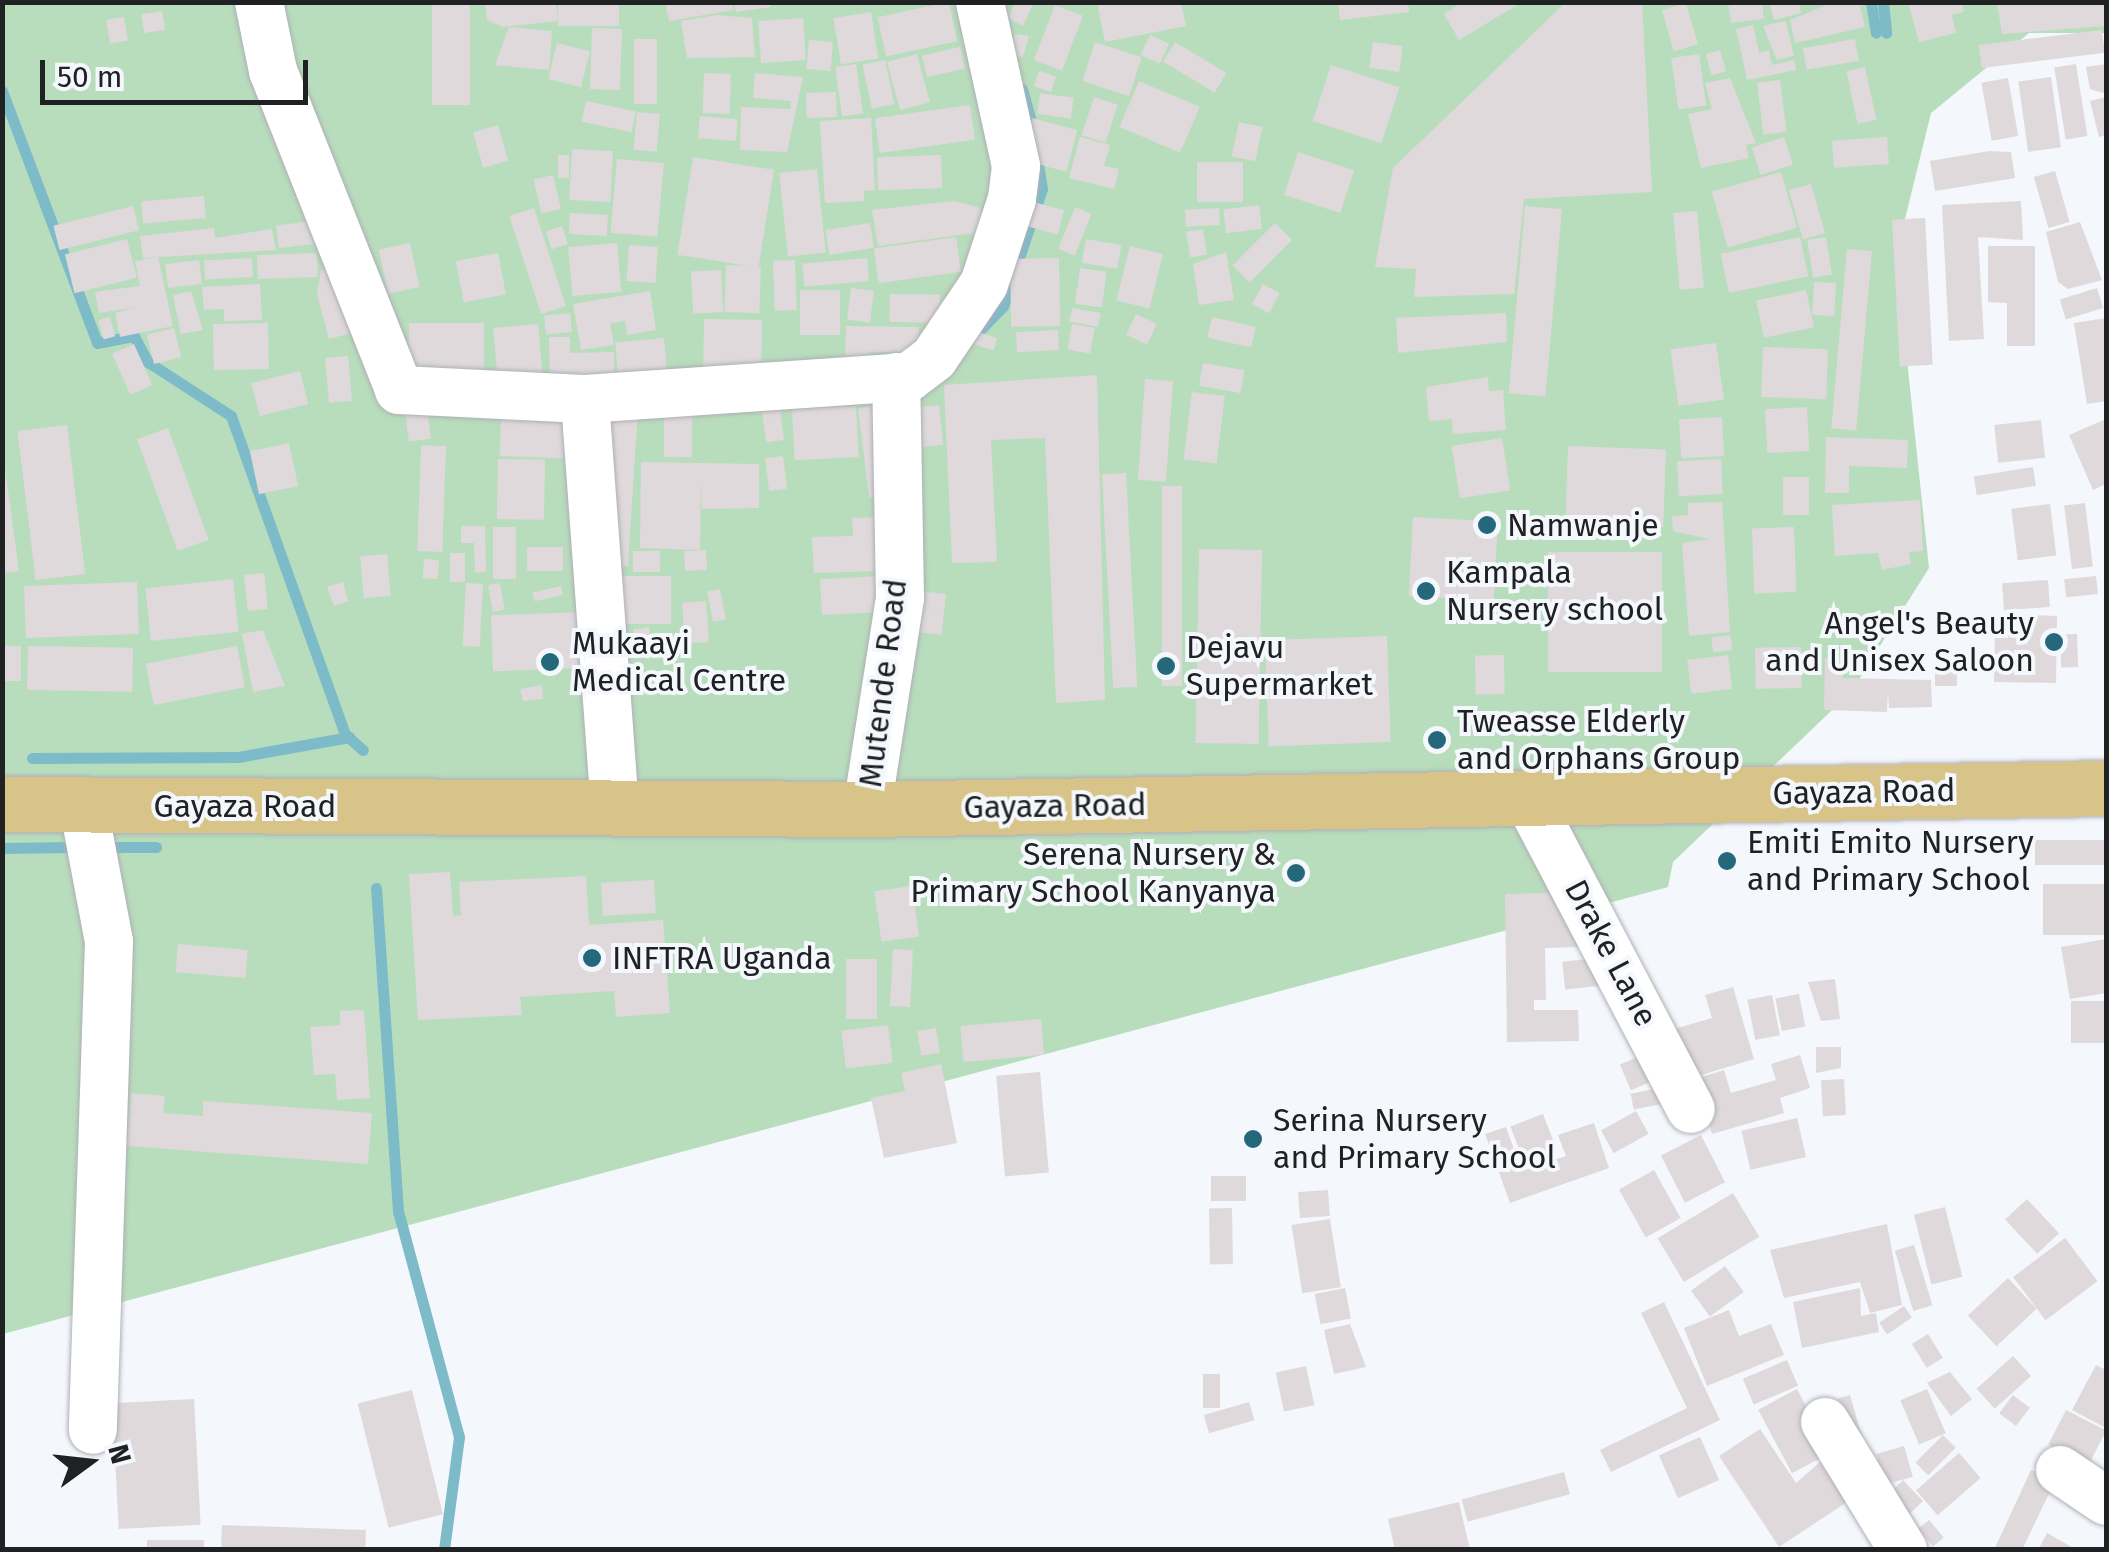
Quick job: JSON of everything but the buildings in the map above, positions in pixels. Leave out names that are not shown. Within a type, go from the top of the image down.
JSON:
[{"type":"main road","name":"Gayaza Road","points":[[2,804],[867,809],[2106,788]]},
{"type":"street","points":[[259,2],[273,71],[399,390],[585,399],[896,378],[934,358],[984,284],[1012,198],[1013,148],[980,2]]},
{"type":"street","name":"Mutende Road","points":[[867,809],[900,598],[896,378]]},
{"type":"street","points":[[585,399],[615,809]]},
{"type":"street","name":"Drake Lane","points":[[1528,799],[1691,1109]]},
{"type":"street","points":[[83,804],[109,942],[93,1430]]},
{"type":"street","points":[[1825,1422],[1903,1550]]},
{"type":"street","points":[[2060,1470],[2106,1500]]},
{"type":"green space","points":[[3,3],[2106,3],[2106,33],[2029,33],[1931,113],[1896,256],[1929,568],[1851,692],[1673,862],[1668,887],[3,1334]]},
{"type":"waterway","points":[[1871,2],[1876,33]]},
{"type":"waterway","points":[[1883,2],[1886,33]]},
{"type":"waterway","points":[[1022,89],[1034,133]]},
{"type":"waterway","points":[[2,91],[97,343],[134,336],[148,362],[231,416],[345,734],[363,750]]},
{"type":"waterway","points":[[978,332],[1003,306],[1042,189],[1037,157]]},
{"type":"waterway","points":[[32,758],[238,757],[349,737]]},
{"type":"waterway","points":[[2,848],[73,847]]},
{"type":"waterway","points":[[108,847],[156,847]]},
{"type":"waterway","points":[[376,888],[398,1211],[459,1437],[444,1550]]},
{"type":"place","name":"Namwanje","points":[[1487,525]]},
{"type":"place","name":"Kampala Nursery school","points":[[1426,591]]},
{"type":"place","name":"Angel's Beauty and Unisex Saloon","points":[[2054,642]]},
{"type":"place","name":"Mukaayi Medical Centre","points":[[550,662]]},
{"type":"place","name":"Dejavu Supermarket","points":[[1166,666]]},
{"type":"place","name":"Tweasse Elderly and Orphans Group","points":[[1437,740]]},
{"type":"place","name":"Emiti Emito Nursery and Primary School","points":[[1727,861]]},
{"type":"place","name":"Serena Nursery & Primary School Kanyanya","points":[[1296,873]]},
{"type":"place","name":"INFTRA Uganda","points":[[592,958]]},
{"type":"place","name":"Serina Nursery and Primary School","points":[[1253,1139]]}]
